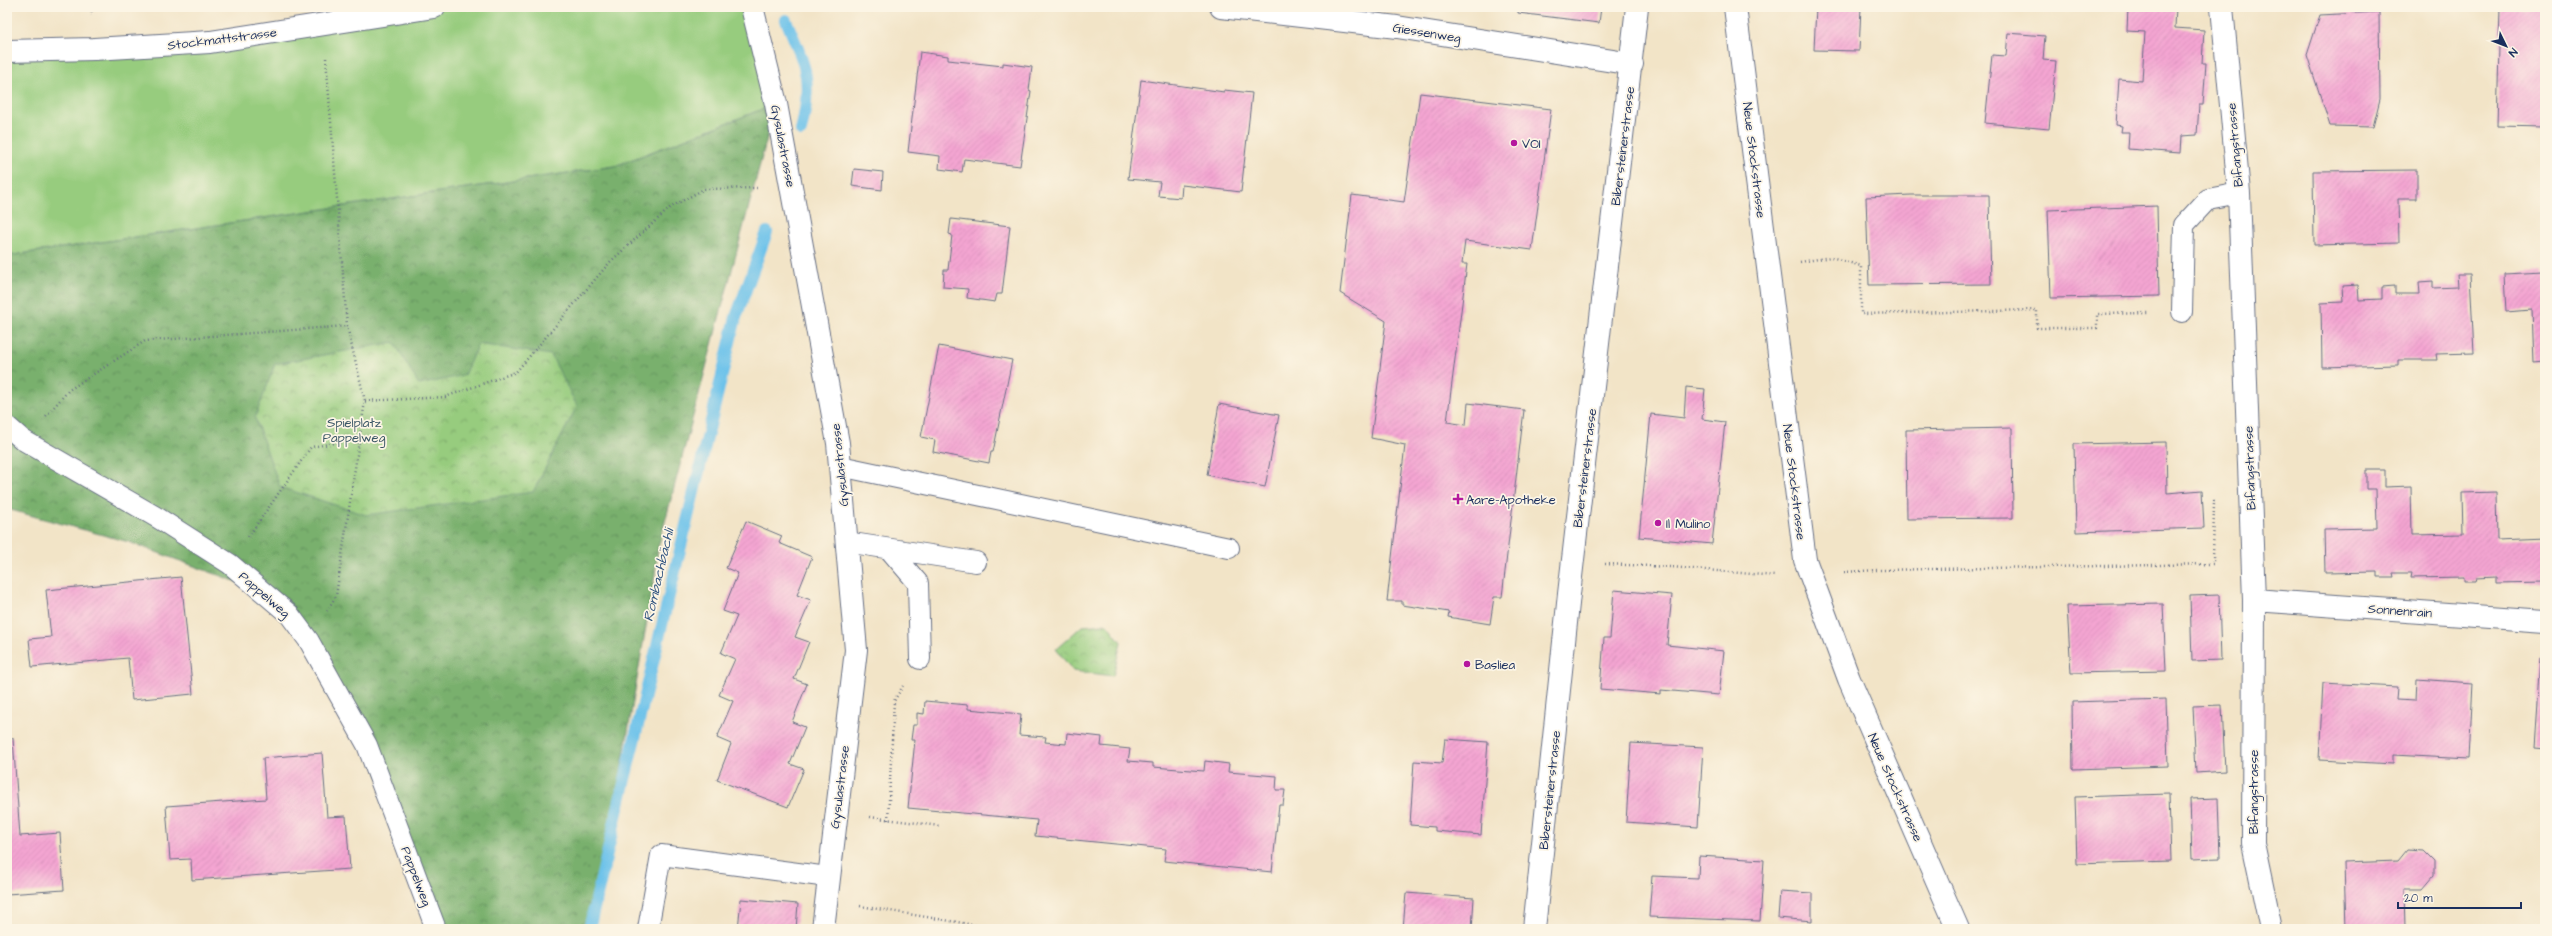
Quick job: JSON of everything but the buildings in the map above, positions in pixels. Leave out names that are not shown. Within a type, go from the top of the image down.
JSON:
[{"type":"street","name":"Stockmattstrasse","points":[[7,51],[94,49],[210,42],[323,16],[434,7]]},
{"type":"street","name":"Gysulastrasse","points":[[752,7],[776,104],[838,443],[856,650],[825,900],[823,929]]},
{"type":"street","name":"Giessenweg","points":[[1221,7],[1397,27],[1632,64]]},
{"type":"street","name":"Bibersteinerstrasse","points":[[1534,929],[1569,594],[1632,64],[1637,7]]},
{"type":"street","name":"Neue Stockstrasse","points":[[1735,7],[1805,560],[1849,679],[1958,929]]},
{"type":"street","name":"Bifangstrasse","points":[[2222,7],[2239,193],[2254,600],[2253,843],[2271,929]]},
{"type":"street","name":"Sonnenrain","points":[[2254,600],[2545,621]]},
{"type":"lane","points":[[2182,312],[2184,225],[2208,199],[2239,193]]},
{"type":"lane","name":"Pappelweg","points":[[7,426],[23,440],[158,518],[230,564],[289,614],[309,641],[367,745],[436,929]]},
{"type":"lane","points":[[840,466],[1230,548]]},
{"type":"lane","points":[[846,542],[976,562]]},
{"type":"lane","points":[[890,549],[918,583],[920,659]]},
{"type":"lane","points":[[648,929],[661,855],[828,877]]},
{"type":"path","points":[[309,641],[336,596],[365,401],[347,326],[323,16]]},
{"type":"path","points":[[365,401],[445,397],[516,372],[610,262],[670,207],[704,189],[792,188]]},
{"type":"path","points":[[1801,262],[1832,257],[1861,266],[1861,314],[2037,310],[2037,328],[2097,328],[2097,314],[2182,312]]},
{"type":"path","points":[[23,440],[69,390],[145,341],[347,326]]},
{"type":"path","points":[[230,564],[311,446],[360,439]]},
{"type":"path","points":[[1844,572],[1894,569],[2213,564],[2214,502],[2250,490]]},
{"type":"path","points":[[1623,566],[1671,567],[1772,577]]},
{"type":"path","points":[[888,820],[894,702],[920,659]]},
{"type":"path","points":[[836,813],[940,826]]},
{"type":"path","points":[[825,900],[999,929]]},
{"type":"green space","points":[[434,7],[752,7],[776,104],[615,166],[7,256],[7,51],[94,49]]},
{"type":"green space","points":[[776,104],[658,548],[655,574],[594,929],[436,929],[367,745],[289,614],[264,592],[129,542],[7,509],[7,256],[615,166]]},
{"type":"green space","name":"Spielplatz Pappelweg","points":[[394,342],[419,385],[464,375],[478,344],[551,355],[577,406],[533,492],[366,515],[280,487],[255,418],[275,364]]},
{"type":"green space","points":[[1107,624],[1121,642],[1113,676],[1073,671],[1056,649],[1082,626]]},
{"type":"waterway","name":"Rombachbächli","points":[[786,20],[803,62],[806,74],[807,98],[801,131]]},
{"type":"waterway","name":"Rombachbächli","points":[[589,929],[736,317],[767,232]]},
{"type":"place","name":"VOI","points":[[1514,143]]},
{"type":"place","name":"Aare-Apotheke","points":[[1458,499]]},
{"type":"place","name":"Il Mulino","points":[[1658,523]]},
{"type":"place","name":"Basliea","points":[[1467,664]]}]
